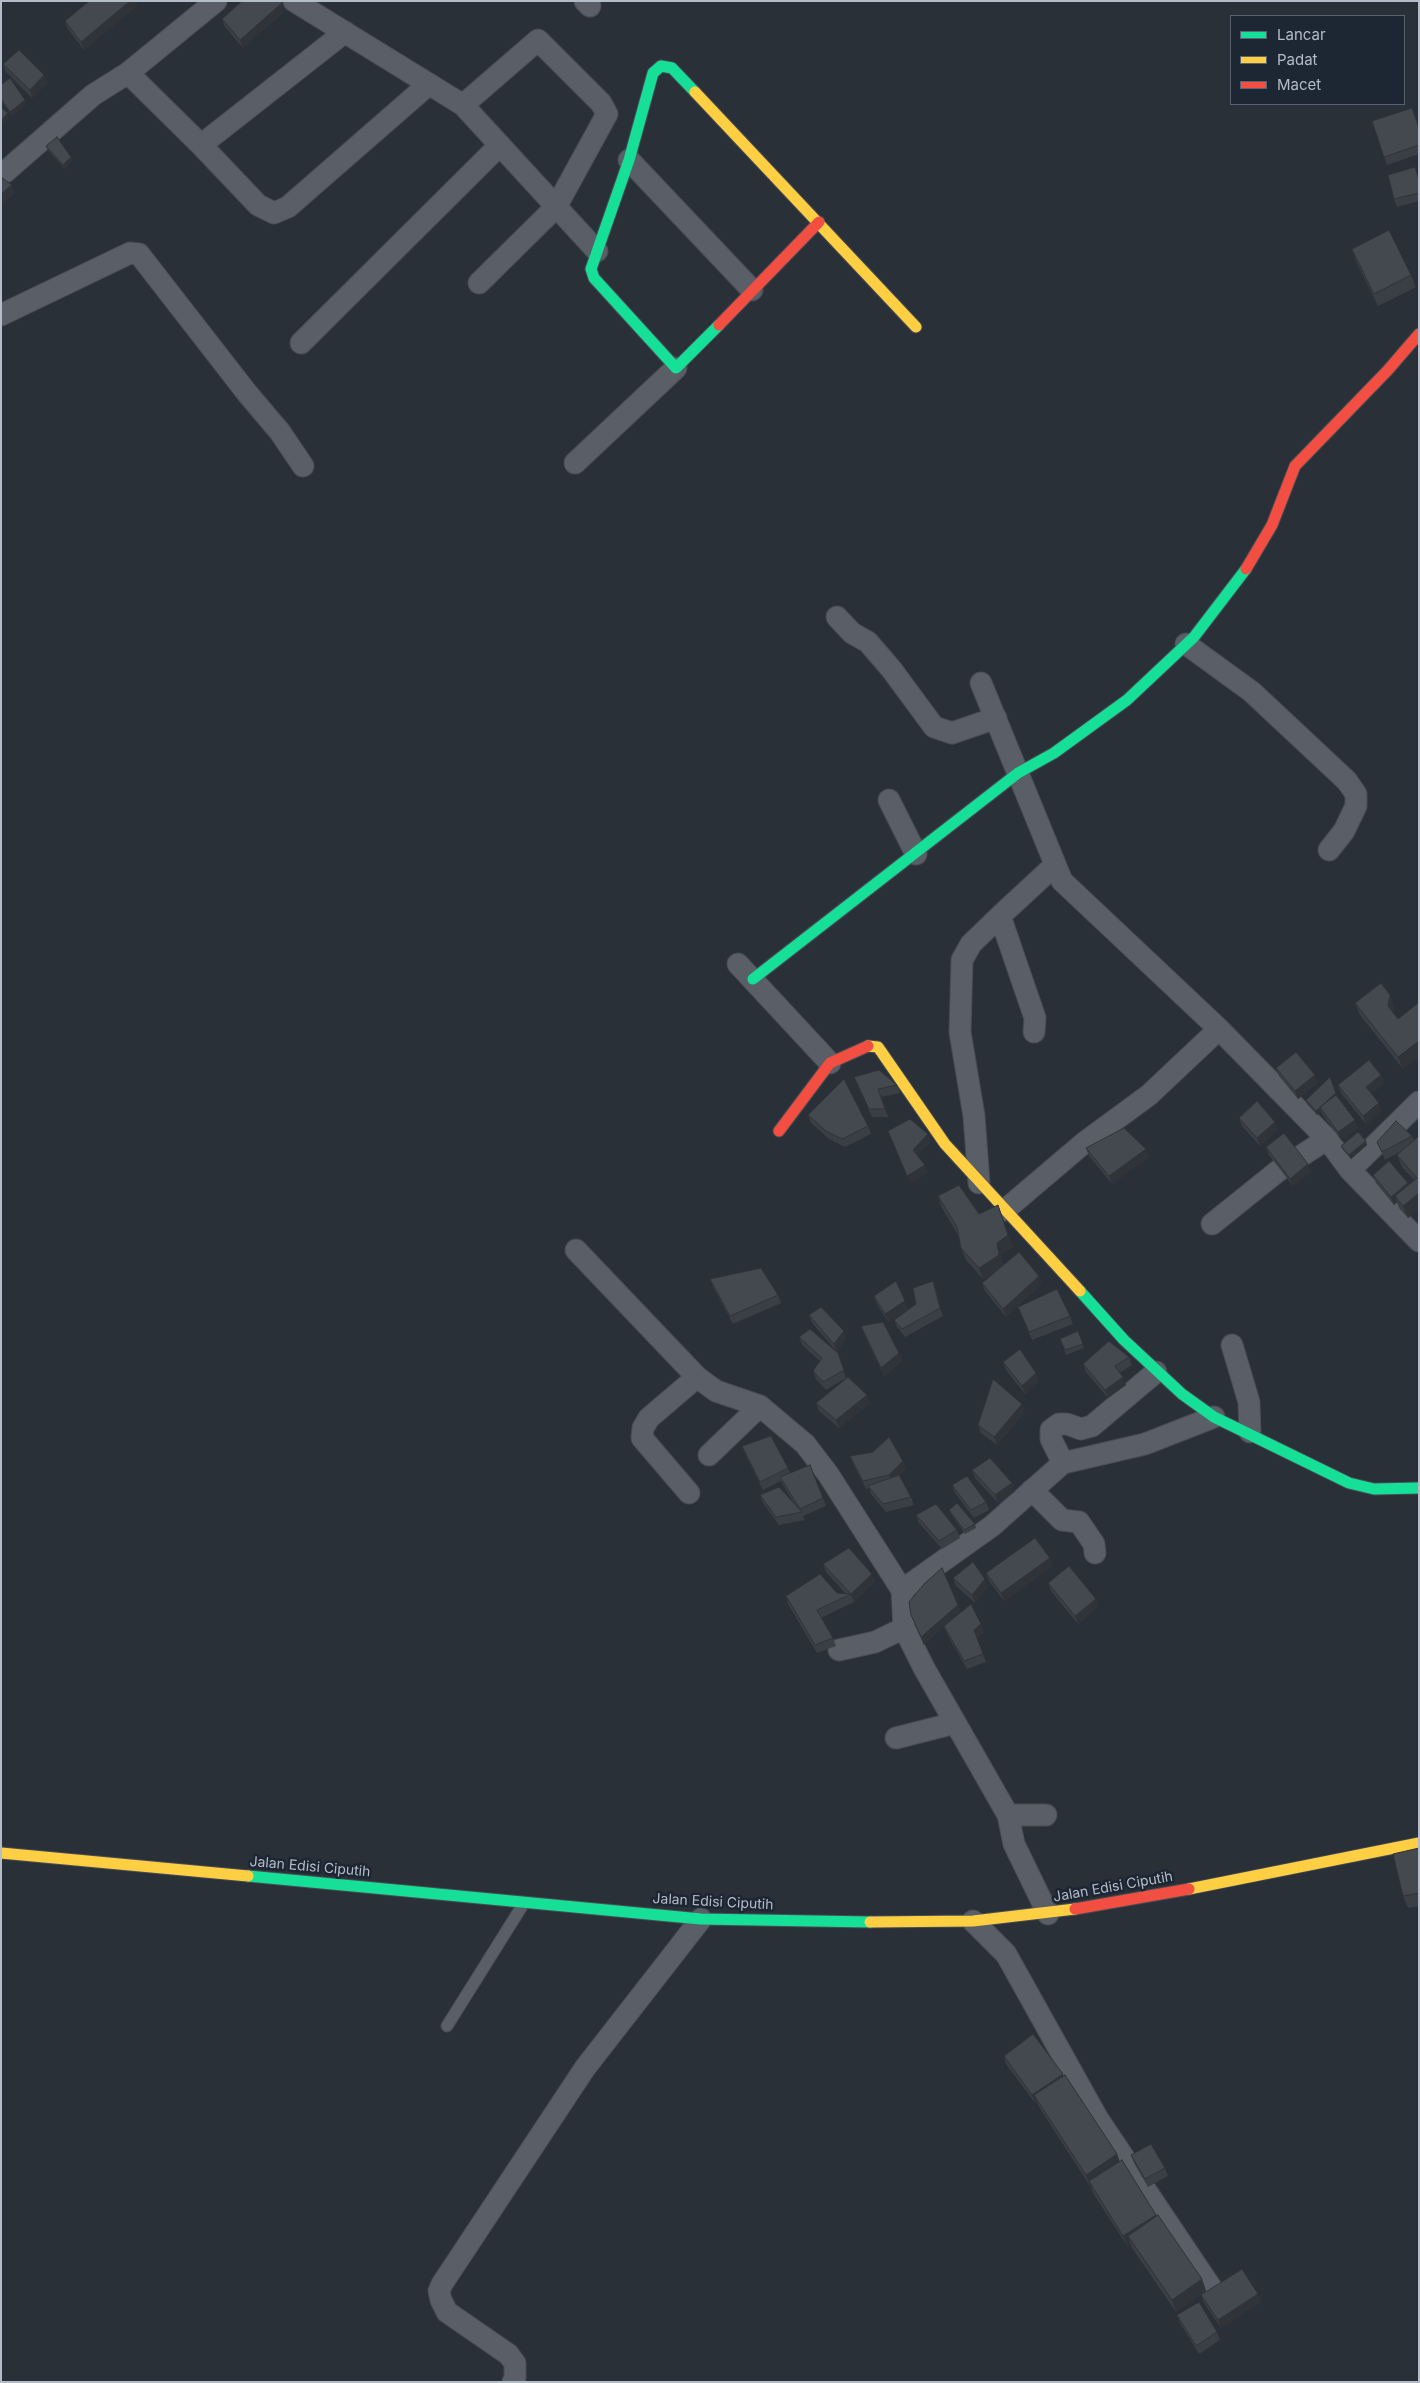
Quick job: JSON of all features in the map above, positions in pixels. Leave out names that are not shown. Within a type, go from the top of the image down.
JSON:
[{"type":"street","points":[[1,172],[5,172],[92,96],[128,73],[216,1]]},
{"type":"street","points":[[294,1],[462,105],[597,251]]},
{"type":"street","points":[[201,144],[345,32]]},
{"type":"street","points":[[462,105],[538,40],[601,103],[607,114],[556,207],[480,283]]},
{"type":"street","points":[[676,368],[594,278],[591,269],[629,160],[653,73],[661,66],[672,68],[916,327]]},
{"type":"street","points":[[128,73],[201,144],[258,205],[274,213],[288,207],[429,84]]},
{"type":"street","points":[[301,343],[500,145]]},
{"type":"street","points":[[629,160],[752,290]]},
{"type":"street","points":[[575,463],[676,368],[819,222]]},
{"type":"street","points":[[1,315],[130,253],[139,254],[247,393],[280,432],[303,466]]},
{"type":"street","points":[[830,1063],[746,972],[916,854],[1018,773],[1054,754],[1114,710],[1186,644],[1251,563],[1272,525],[1295,466],[1388,370],[1419,334]]},
{"type":"street","points":[[837,617],[852,633],[868,642],[892,670],[921,712],[934,727],[952,733],[996,718]]},
{"type":"street","points":[[1186,644],[1252,692],[1347,781],[1356,794],[1356,806],[1344,831],[1329,850]]},
{"type":"street","points":[[982,683],[1062,881],[1219,1030],[1327,1139],[1350,1170],[1419,1241]]},
{"type":"street","points":[[889,800],[916,854]]},
{"type":"street","points":[[979,1183],[974,1116],[960,1032],[962,960],[971,944],[1055,864]]},
{"type":"street","points":[[1000,916],[1035,1018],[1034,1032]]},
{"type":"street","points":[[1005,1210],[1085,1142],[1149,1095],[1219,1030]]},
{"type":"street","points":[[779,1131],[830,1063],[867,1046],[878,1047],[945,1144],[979,1183],[1124,1340],[1156,1372],[1182,1394],[1214,1417],[1250,1432],[1350,1483],[1374,1489],[1419,1488]]},
{"type":"street","points":[[1350,1170],[1419,1102]]},
{"type":"street","points":[[1212,1224],[1278,1171],[1327,1139]]},
{"type":"street","points":[[576,1250],[697,1377],[716,1391],[760,1406],[805,1444],[828,1474],[902,1590],[904,1628],[924,1668],[1008,1815],[1014,1844],[1048,1914]]},
{"type":"street","points":[[1232,1345],[1243,1376],[1249,1402],[1250,1432]]},
{"type":"street","points":[[1063,1462],[1051,1439],[1051,1430],[1059,1424],[1067,1424],[1081,1429],[1092,1426],[1156,1372]]},
{"type":"street","points":[[689,1493],[642,1438],[643,1428],[649,1418],[697,1377]]},
{"type":"street","points":[[709,1455],[760,1406]]},
{"type":"street","points":[[902,1590],[992,1526],[1063,1462],[1145,1444],[1214,1417]]},
{"type":"street","points":[[1032,1490],[1062,1520],[1079,1522],[1094,1544],[1095,1553]]},
{"type":"street","points":[[839,1650],[876,1642],[904,1628]]},
{"type":"street","points":[[896,1738],[955,1722]]},
{"type":"street","points":[[1008,1815],[1046,1815]]},
{"type":"street","name":"Jalan Edisi Ciputih","points":[[1,1853],[701,1919],[828,1922],[972,1921],[1048,1914],[1245,1879],[1419,1843]]},
{"type":"street","points":[[514,2380],[515,2363],[508,2354],[447,2312],[441,2300],[440,2291],[442,2284],[586,2068],[701,1919]]},
{"type":"street","points":[[972,1921],[1006,1954],[1098,2119],[1212,2289]]},
{"type":"lane","points":[[448,2026],[525,1902]]},
{"type":"building","points":[[89,1],[130,1],[81,42],[65,21]]},
{"type":"building","points":[[242,1],[281,1],[282,3],[240,40],[222,19]]},
{"type":"building","points":[[19,50],[44,75],[30,90],[3,64]]},
{"type":"building","points":[[10,78],[25,100],[10,112],[1,99],[1,85]]},
{"type":"building","points":[[1,107],[8,113],[1,120]]},
{"type":"building","points":[[1412,108],[1419,128],[1419,145],[1384,157],[1372,121]]},
{"type":"building","points":[[57,137],[71,157],[63,165],[46,146]]},
{"type":"building","points":[[1415,167],[1419,180],[1419,193],[1394,199],[1388,175]]},
{"type":"building","points":[[1,177],[12,185],[1,194]]},
{"type":"building","points":[[1389,230],[1411,275],[1374,294],[1352,249]]},
{"type":"building","points":[[1381,983],[1390,995],[1388,1006],[1398,1019],[1419,1004],[1419,1041],[1398,1057],[1355,1003]]},
{"type":"building","points":[[1296,1052],[1315,1075],[1295,1091],[1276,1068]]},
{"type":"building","points":[[1369,1060],[1381,1075],[1366,1087],[1379,1103],[1363,1116],[1338,1085]]},
{"type":"building","points":[[879,1070],[897,1085],[878,1089],[885,1109],[869,1109],[854,1077]]},
{"type":"building","points":[[1330,1077],[1336,1093],[1316,1111],[1306,1100]]},
{"type":"building","points":[[844,1079],[868,1126],[842,1139],[826,1131],[808,1115]]},
{"type":"building","points":[[1336,1095],[1355,1120],[1338,1132],[1320,1107]]},
{"type":"building","points":[[1257,1101],[1275,1122],[1257,1138],[1239,1118]]},
{"type":"building","points":[[910,1119],[928,1134],[913,1150],[925,1165],[907,1176],[888,1131]]},
{"type":"building","points":[[1396,1121],[1412,1136],[1382,1152],[1377,1142]]},
{"type":"building","points":[[1124,1128],[1146,1149],[1109,1176],[1086,1148]]},
{"type":"building","points":[[1358,1132],[1366,1141],[1349,1155],[1341,1146]]},
{"type":"building","points":[[1284,1133],[1308,1164],[1290,1179],[1266,1147]]},
{"type":"building","points":[[1419,1136],[1419,1193],[1403,1206],[1395,1196],[1417,1178],[1397,1155]]},
{"type":"building","points":[[1389,1161],[1408,1183],[1391,1197],[1373,1175]]},
{"type":"building","points":[[959,1185],[979,1214],[998,1205],[1008,1235],[997,1243],[999,1255],[979,1268],[961,1248],[957,1227],[938,1196]]},
{"type":"building","points":[[1019,1252],[1039,1276],[1003,1309],[982,1283]]},
{"type":"building","points":[[761,1268],[778,1295],[730,1316],[710,1279]]},
{"type":"building","points":[[896,1281],[905,1301],[885,1314],[874,1296]]},
{"type":"building","points":[[933,1281],[940,1308],[902,1329],[894,1320],[916,1304],[913,1288]]},
{"type":"building","points":[[1057,1289],[1070,1316],[1029,1332],[1018,1307]]},
{"type":"building","points":[[821,1307],[844,1331],[834,1344],[809,1315]]},
{"type":"building","points":[[883,1322],[899,1353],[881,1368],[861,1326]]},
{"type":"building","points":[[810,1329],[838,1353],[844,1370],[823,1382],[813,1371],[822,1358],[799,1337]]},
{"type":"building","points":[[1078,1331],[1083,1344],[1065,1350],[1060,1339]]},
{"type":"building","points":[[1109,1341],[1129,1357],[1115,1366],[1123,1377],[1105,1390],[1083,1364]]},
{"type":"building","points":[[1020,1349],[1036,1373],[1022,1386],[1003,1362]]},
{"type":"building","points":[[848,1377],[867,1395],[836,1420],[816,1403]]},
{"type":"building","points":[[993,1379],[1022,1404],[994,1437],[978,1425]]},
{"type":"building","points":[[771,1436],[788,1468],[760,1482],[742,1446]]},
{"type":"building","points":[[889,1437],[903,1461],[889,1475],[863,1481],[850,1456],[873,1452]]},
{"type":"building","points":[[990,1458],[1012,1483],[995,1495],[972,1470]]},
{"type":"building","points":[[810,1465],[823,1498],[800,1509],[780,1477]]},
{"type":"building","points":[[899,1475],[911,1497],[883,1504],[868,1486]]},
{"type":"building","points":[[967,1476],[986,1502],[971,1510],[952,1485]]},
{"type":"building","points":[[779,1487],[802,1512],[776,1517],[760,1495]]},
{"type":"building","points":[[957,1503],[975,1524],[964,1530],[949,1510]]},
{"type":"building","points":[[936,1504],[957,1530],[939,1541],[916,1515]]},
{"type":"building","points":[[1035,1538],[1050,1558],[1001,1593],[986,1573]]},
{"type":"building","points":[[849,1548],[872,1574],[851,1594],[823,1564]]},
{"type":"building","points":[[973,1562],[985,1579],[972,1595],[953,1578]]},
{"type":"building","points":[[1069,1566],[1096,1599],[1075,1616],[1048,1583]]},
{"type":"building","points":[[942,1568],[958,1605],[921,1637],[911,1615],[909,1602],[924,1584]]},
{"type":"building","points":[[820,1574],[837,1593],[851,1594],[817,1610],[833,1638],[815,1645],[786,1596]]},
{"type":"building","points":[[971,1604],[981,1624],[974,1630],[983,1654],[964,1661],[944,1626]]},
{"type":"building","points":[[1419,1848],[1419,1893],[1403,1896],[1393,1854]]},
{"type":"building","points":[[1033,2034],[1063,2074],[1032,2095],[1004,2056]]},
{"type":"building","points":[[1065,2075],[1117,2154],[1086,2175],[1034,2095]]},
{"type":"building","points":[[1151,2144],[1165,2168],[1145,2179],[1131,2155]]},
{"type":"building","points":[[1122,2160],[1156,2215],[1123,2236],[1089,2181]]},
{"type":"building","points":[[1158,2215],[1202,2279],[1172,2300],[1128,2236]]},
{"type":"building","points":[[1242,2269],[1258,2294],[1218,2320],[1201,2295]]},
{"type":"building","points":[[1199,2302],[1217,2332],[1196,2346],[1177,2315]]},
{"type":"traffic: fast","points":[[695,92],[672,68],[661,66],[653,73],[629,160],[591,269],[594,278],[676,368],[719,325]]},
{"type":"traffic: fast","points":[[753,979],[1018,773],[1054,753],[1127,700],[1194,637],[1246,569]]},
{"type":"traffic: fast","points":[[1080,1291],[1124,1340],[1182,1394],[1214,1417],[1349,1483],[1374,1489],[1419,1488]]},
{"type":"traffic: fast","points":[[248,1876],[701,1919],[870,1922]]},
{"type":"traffic: slow","points":[[695,92],[916,327]]},
{"type":"traffic: slow","points":[[868,1046],[878,1047],[945,1144],[1080,1291]]},
{"type":"traffic: slow","points":[[1189,1889],[1419,1843]]},
{"type":"traffic: slow","points":[[1,1853],[248,1876]]},
{"type":"traffic: slow","points":[[870,1922],[973,1921],[1075,1909]]},
{"type":"traffic: jam","points":[[719,325],[819,222]]},
{"type":"traffic: jam","points":[[1246,569],[1272,525],[1295,466],[1388,370],[1419,334]]},
{"type":"traffic: jam","points":[[779,1131],[830,1063],[868,1046]]},
{"type":"traffic: jam","points":[[1075,1909],[1189,1889]]}]
